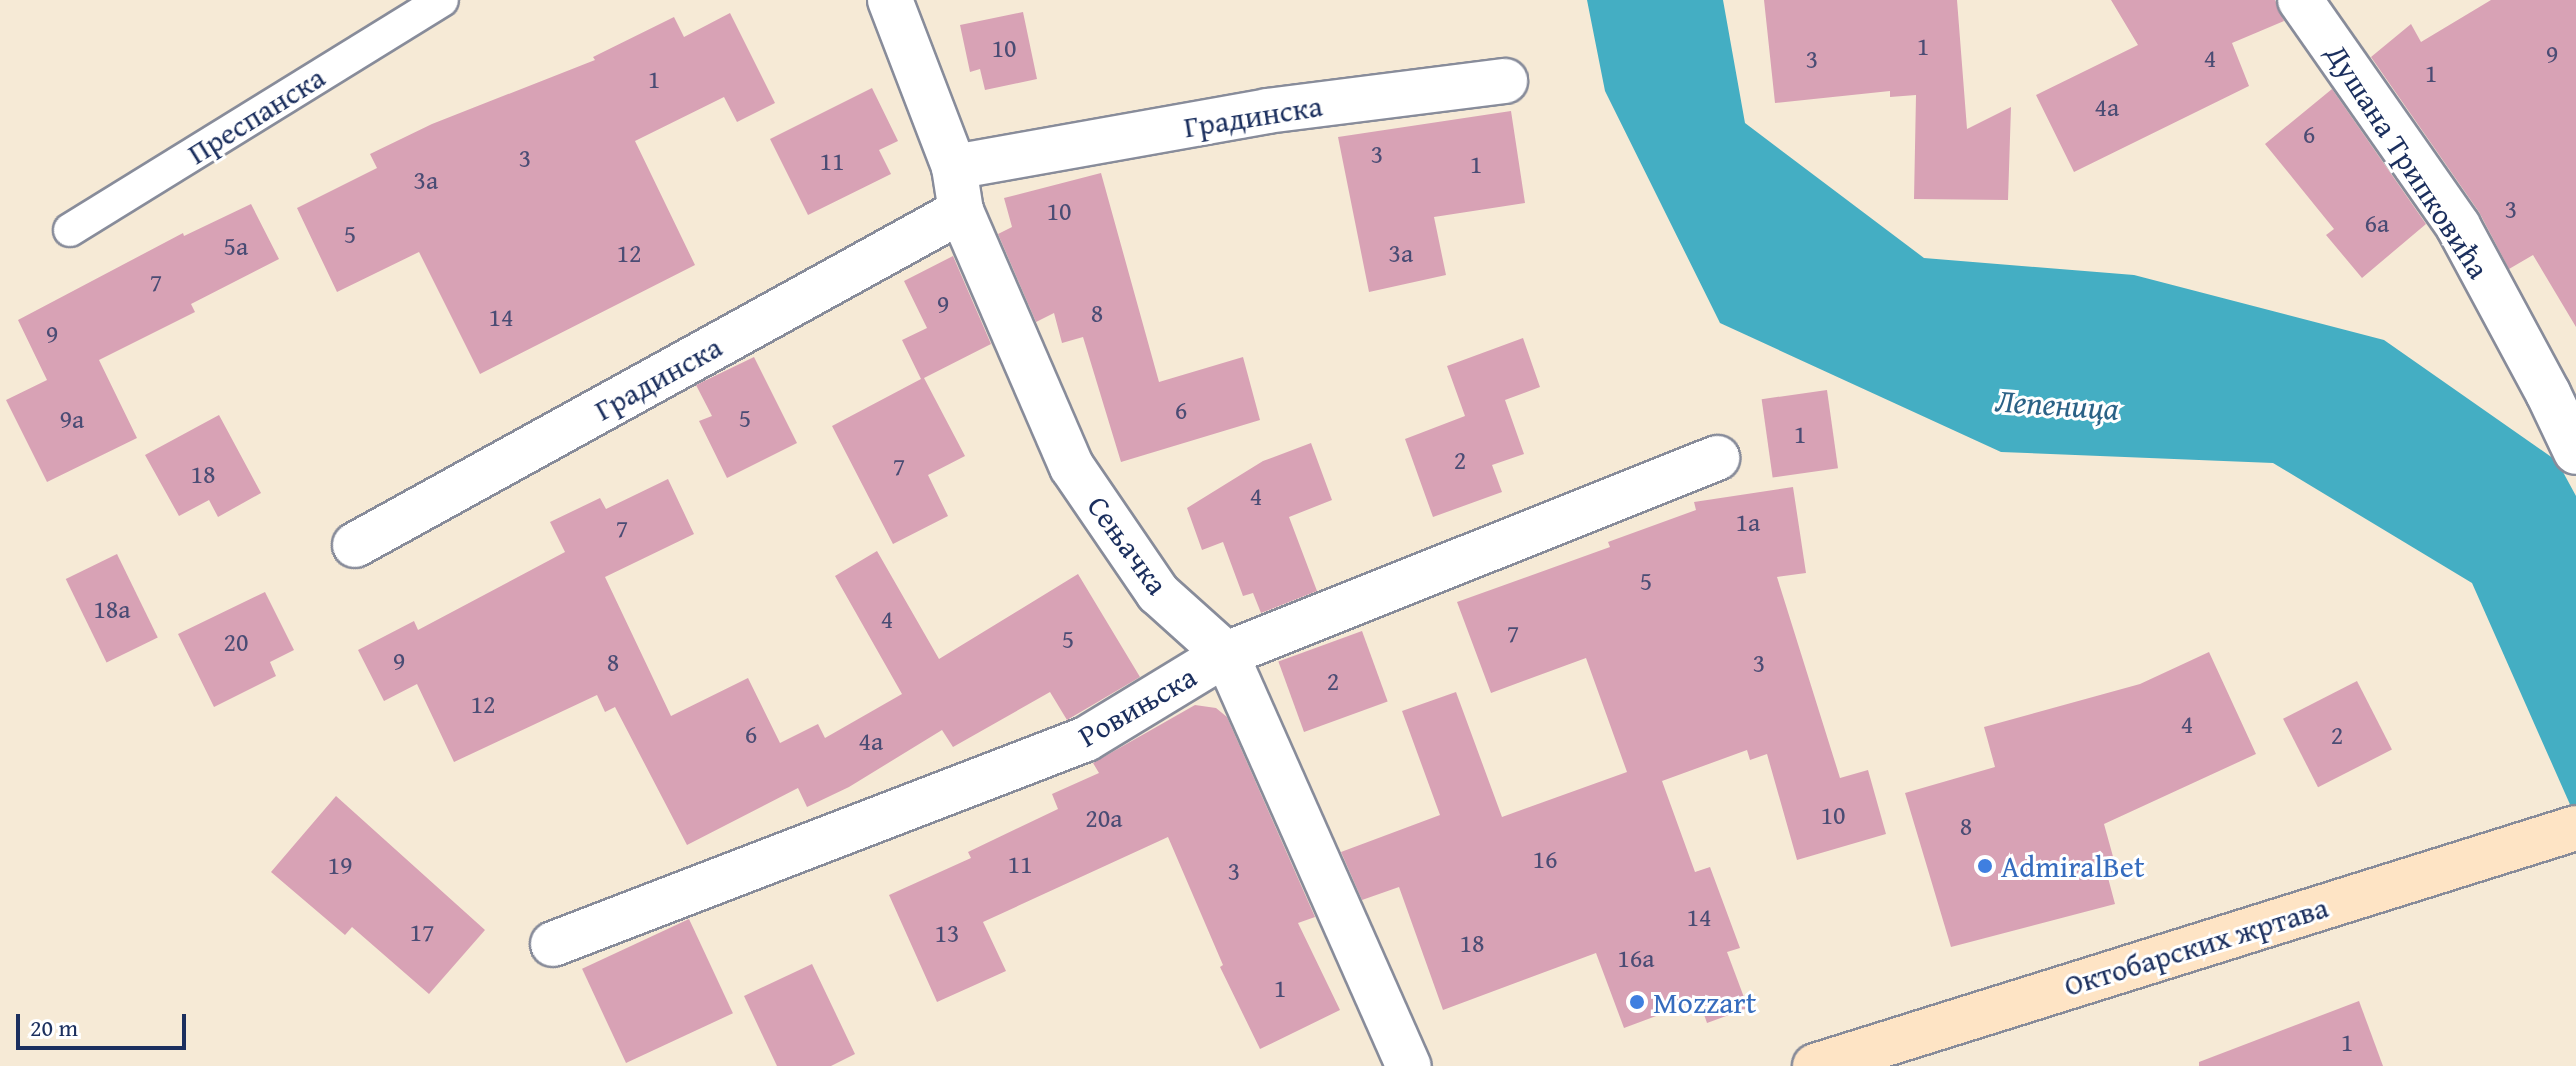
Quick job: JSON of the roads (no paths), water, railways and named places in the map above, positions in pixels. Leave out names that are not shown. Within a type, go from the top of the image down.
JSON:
[{"type":"street","name":"Сењачка","points":[[890,0],[954,167],[961,211],[1072,467],[1158,593],[1226,654],[1409,1066]]},
{"type":"street","name":"Душана Трипковића","points":[[2300,0],[2458,226],[2548,393],[2576,452]]},
{"type":"street","name":"Градинска","points":[[954,167],[1267,111],[1505,81]]},
{"type":"street","name":"Градинска","points":[[355,545],[961,211]]},
{"type":"street","name":"Ровињска","points":[[553,944],[1086,739],[1226,654],[1717,458]]},
{"type":"street","name":"Октобарских жртава","points":[[1815,1066],[2557,833]]},
{"type":"lane","name":"Преспанска","points":[[70,230],[442,0]]},
{"type":"water","name":"Лепеница","points":[[1587,0],[1723,0],[1745,123],[1924,258],[2134,275],[2384,340],[2557,461],[2576,496],[2576,818],[2472,583],[2273,463],[2001,452],[1720,323],[1605,91]]},
{"type":"place","name":"AdmiralBet","points":[[1985,866]]},
{"type":"place","name":"Mozzart","points":[[1637,1002]]}]
